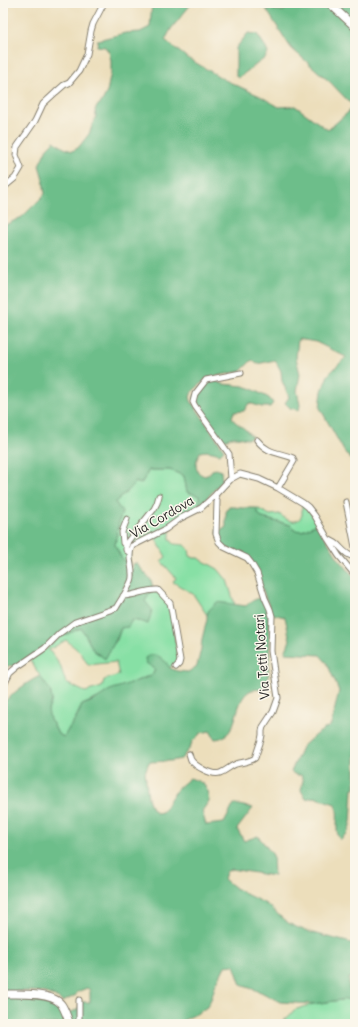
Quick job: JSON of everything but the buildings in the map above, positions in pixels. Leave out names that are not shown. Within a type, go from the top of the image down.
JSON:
[{"type":"street","points":[[3,188],[15,178],[21,168],[16,155],[17,147],[35,121],[43,104],[69,83],[79,71],[87,54],[93,24],[104,3]]},
{"type":"street","points":[[329,3],[355,27]]},
{"type":"street","points":[[241,374],[206,380],[198,389],[193,398],[195,406],[229,454],[231,478],[240,474],[260,479],[278,488],[303,504],[315,516],[339,556],[355,575]]},
{"type":"street","points":[[257,440],[262,447],[294,458],[294,461],[278,488]]},
{"type":"street","name":"Via Cordova","points":[[3,687],[10,674],[17,667],[45,648],[60,633],[75,622],[116,608],[132,580],[132,569],[129,557],[132,546],[166,529],[181,518],[202,508],[231,478]]},
{"type":"street","name":"Via Tetti Notari","points":[[189,754],[197,766],[216,774],[235,764],[252,760],[255,758],[261,740],[263,727],[273,712],[278,698],[271,651],[272,616],[270,609],[256,569],[247,558],[224,547],[218,542],[216,534],[217,501],[215,495]]},
{"type":"street","points":[[126,546],[136,530],[154,509],[159,496]]},
{"type":"street","points":[[346,502],[355,547]]},
{"type":"street","points":[[127,519],[122,532],[123,543],[126,546],[126,550],[130,554]]},
{"type":"street","points":[[352,530],[355,535]]},
{"type":"street","points":[[328,539],[338,545],[340,549],[352,557],[355,557]]},
{"type":"street","points":[[123,596],[158,590],[170,603],[173,612],[180,660],[176,667]]},
{"type":"street","points":[[3,994],[32,993],[56,999],[62,1004],[70,1024]]},
{"type":"street","points":[[79,1000],[79,1024]]},
{"type":"green space","points":[[152,3],[192,3],[171,29],[165,40],[186,57],[225,80],[260,96],[279,107],[295,106],[328,130],[354,107],[330,82],[291,48],[266,9],[284,11],[288,3],[294,3],[304,9],[308,3],[326,3],[355,30],[355,465],[344,451],[320,408],[322,391],[328,375],[346,357],[316,342],[298,339],[296,358],[300,374],[297,391],[300,405],[299,410],[290,408],[285,403],[289,397],[282,381],[281,371],[275,360],[257,364],[252,360],[241,371],[207,378],[193,391],[190,396],[191,401],[224,450],[220,454],[208,451],[200,452],[196,466],[198,472],[205,476],[212,470],[216,469],[221,471],[222,480],[200,506],[199,496],[187,492],[184,476],[170,470],[149,470],[141,484],[135,482],[131,488],[115,502],[122,512],[115,545],[121,557],[127,564],[130,574],[123,589],[127,592],[133,564],[136,563],[151,580],[153,588],[145,601],[152,610],[148,624],[132,620],[128,627],[121,628],[105,659],[93,650],[81,628],[60,637],[13,667],[10,665],[3,670],[3,226],[22,217],[45,194],[39,165],[47,148],[54,141],[64,148],[72,151],[78,148],[89,134],[96,116],[95,110],[107,92],[111,72],[109,52],[105,47],[97,46],[98,40],[125,33],[140,32],[150,27]]},
{"type":"green space","points":[[331,3],[355,3],[355,25]]},
{"type":"green space","points":[[248,33],[257,34],[268,53],[265,58],[238,78],[236,76],[236,48]]},
{"type":"green space","points":[[207,381],[216,381],[223,384],[243,386],[269,398],[273,403],[270,407],[262,407],[249,403],[244,411],[234,412],[232,417],[234,421],[246,430],[252,437],[247,439],[232,437],[224,441],[224,445],[197,406],[194,397]]},
{"type":"green space","points":[[149,470],[170,470],[184,476],[187,492],[199,496],[200,506],[193,511],[178,516],[170,522],[170,525],[131,545],[129,563],[127,564],[121,557],[115,545],[122,512],[115,502],[131,488],[135,482],[141,484]]},
{"type":"green space","points":[[302,504],[310,511],[317,524],[302,531],[294,530],[291,525],[262,518],[258,513],[257,508],[270,515],[279,514],[288,520],[295,521],[299,520],[302,516]]},
{"type":"green space","points":[[229,507],[257,508],[258,513],[262,518],[291,525],[294,530],[302,531],[317,524],[338,558],[355,578],[355,789],[353,788],[351,822],[348,832],[340,840],[337,831],[337,808],[335,804],[314,797],[306,799],[301,790],[303,780],[301,775],[296,775],[291,772],[302,747],[315,735],[331,725],[339,691],[327,663],[320,655],[285,653],[290,640],[285,617],[272,614],[252,562],[222,545],[217,531],[226,527],[226,512]]},
{"type":"green space","points":[[170,529],[170,539],[174,544],[187,547],[190,556],[198,558],[218,569],[227,580],[235,605],[217,603],[209,610],[207,615],[193,594],[173,582],[176,578],[161,561],[166,557],[155,537]]},
{"type":"green space","points":[[155,590],[169,603],[178,660],[169,668],[165,661],[155,669],[153,674],[82,705],[64,737],[58,734],[48,715],[48,710],[52,700],[50,689],[30,660],[60,637],[81,628],[93,650],[105,658],[117,640],[121,628],[132,620],[148,624],[145,601],[151,591]],"holes":[[[66,640],[81,653],[88,665],[116,662],[119,675],[104,680],[102,687],[85,692],[66,683],[60,665],[49,650]]]},
{"type":"green space","points":[[263,596],[269,613],[270,639],[267,689],[249,691],[247,693],[239,705],[232,727],[223,737],[215,739],[210,731],[201,733],[192,742],[190,748],[181,759],[149,762],[145,772],[148,798],[152,809],[157,813],[162,812],[176,790],[190,778],[202,783],[206,788],[209,801],[202,811],[206,825],[224,823],[234,804],[253,808],[237,829],[244,841],[258,836],[273,855],[274,876],[231,869],[226,872],[224,879],[238,890],[267,905],[290,924],[313,933],[355,944],[355,976],[349,978],[349,989],[355,998],[313,1004],[280,1002],[261,992],[241,985],[234,965],[225,966],[207,1007],[176,1024],[73,1024],[68,1013],[77,1010],[82,1002],[90,1002],[90,990],[87,988],[77,992],[76,995],[63,1002],[55,997],[41,992],[3,991],[3,697],[5,701],[22,687],[40,676],[50,689],[52,700],[48,710],[50,720],[58,734],[64,737],[76,719],[82,705],[93,701],[110,690],[153,674],[155,669],[146,663],[145,658],[156,655],[170,668],[177,671],[188,672],[197,666],[207,615],[209,610],[217,602],[246,606],[250,602]]},
{"type":"green space","points":[[3,997],[40,997],[52,1001],[60,1009],[66,1024],[3,1024]]},
{"type":"green space","points":[[355,998],[355,1009],[344,1024],[280,1024],[294,1010],[313,1004]]}]
